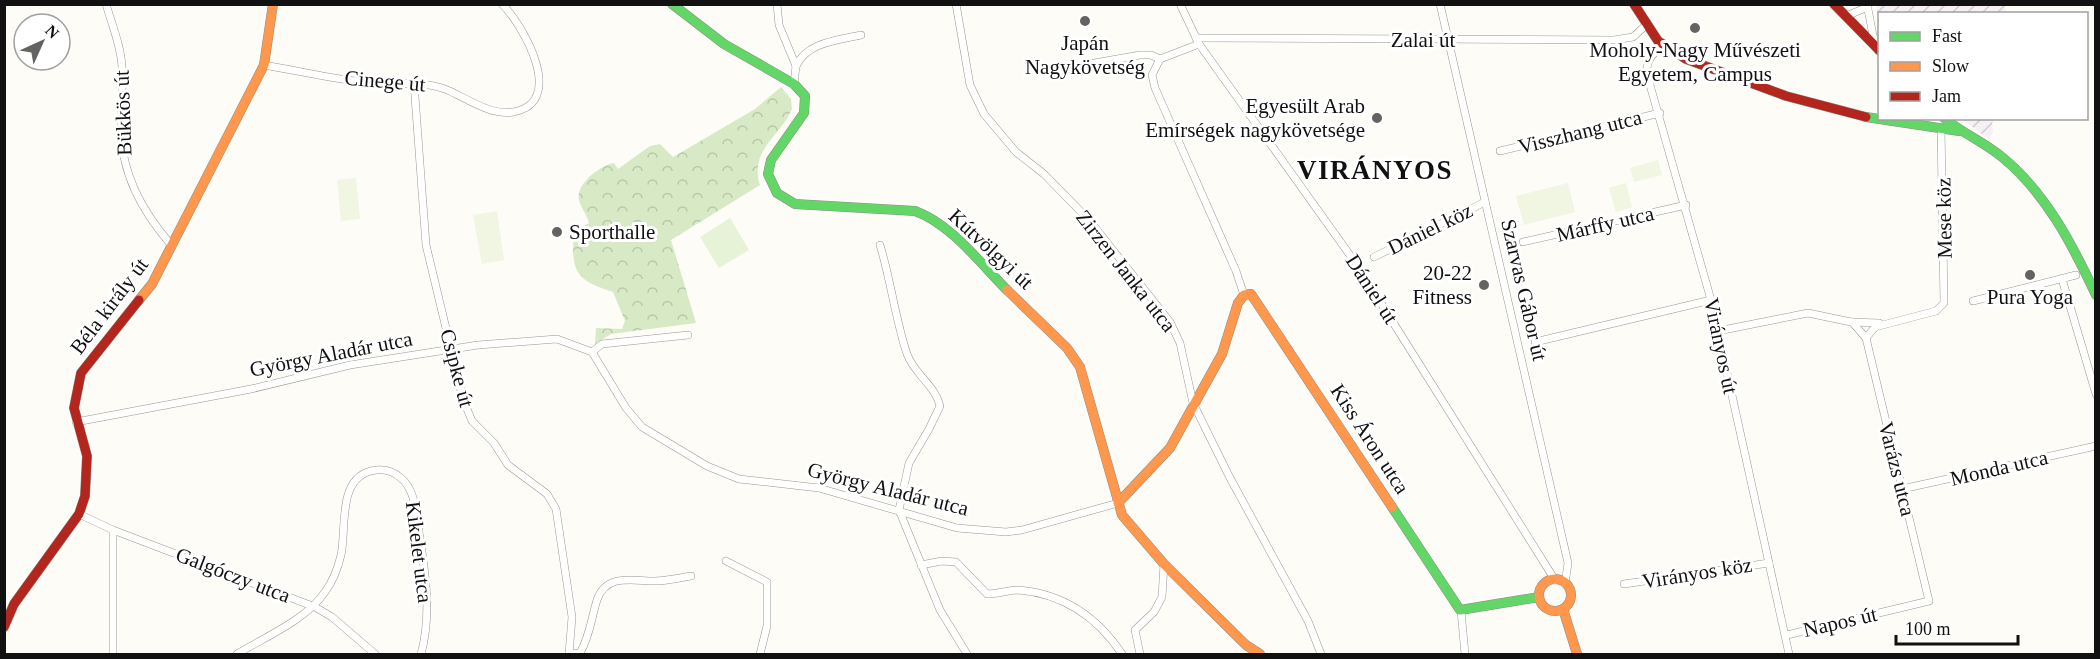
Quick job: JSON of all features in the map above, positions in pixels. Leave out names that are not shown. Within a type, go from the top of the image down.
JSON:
[{"type":"street","name":"Bükkös út","points":[[106,4],[122,66],[121,130],[126,169],[134,193],[156,228],[172,246]]},
{"type":"street","name":"Béla király út","points":[[4,627],[14,604],[79,514],[85,496],[87,456],[74,408],[81,373],[152,284],[172,246],[264,65],[273,4]]},
{"type":"street","name":"Cinege út","points":[[264,65],[373,83],[414,83],[445,89],[497,111],[511,113],[530,106],[538,95],[540,75],[517,25],[502,4]]},
{"type":"street","points":[[672,4],[724,44],[794,84],[796,66],[804,54],[812,48],[861,34]]},
{"type":"street","points":[[777,4],[779,25],[796,66]]},
{"type":"street","name":"Zirzen Janka utca","points":[[956,4],[970,85],[984,114],[1016,152],[1044,174],[1089,220],[1162,311],[1180,343],[1193,403],[1229,476],[1308,621],[1321,654]]},
{"type":"street","name":"Dániel út","points":[[1180,4],[1197,41],[1357,265],[1555,580]]},
{"type":"street","name":"Szarvas Gábor út","points":[[1440,4],[1568,563],[1566,584]]},
{"type":"street","points":[[1634,4],[1646,26],[1661,44],[1689,61],[1817,107],[1863,118],[1959,131]]},
{"type":"street","points":[[1834,4],[1877,48]]},
{"type":"street","points":[[1846,16],[1868,6],[1877,48]]},
{"type":"street","name":"Zalai út","points":[[1049,71],[1140,54],[1161,58],[1197,41],[1447,38],[1623,39],[1633,37],[1646,26]]},
{"type":"street","name":"Virányos út","points":[[1661,44],[1650,60],[1646,71],[1660,113],[1711,300],[1790,654]]},
{"type":"street","points":[[1118,503],[1170,448],[1222,354],[1238,303],[1244,295],[1236,271],[1155,88],[1152,75],[1161,58]]},
{"type":"street","name":"Csipke út","points":[[414,83],[426,245],[465,407],[472,421],[494,443],[508,465],[547,494],[556,509],[572,617],[569,654],[580,653],[588,639],[598,597],[608,585],[622,579],[655,582],[691,576]]},
{"type":"street","name":"Kútvölgyi út","points":[[794,84],[805,96],[806,108],[771,160],[768,174],[777,193],[795,204],[904,209],[926,215],[937,222],[1061,340],[1075,360],[1090,395],[1122,515],[1164,564],[1246,645],[1260,654]]},
{"type":"street","name":"Visszhang utca","points":[[1500,151],[1660,113]]},
{"type":"street","points":[[1916,126],[1923,120]]},
{"type":"street","points":[[1946,120],[1959,131],[2000,156],[2036,192],[2070,239],[2096,295]]},
{"type":"street","name":"Mese köz","points":[[1882,324],[1943,308],[1946,297],[1941,129]]},
{"type":"street","name":"Dániel köz","points":[[1374,257],[1485,202]]},
{"type":"street","name":"Márffy utca","points":[[1523,242],[1686,205]]},
{"type":"street","points":[[880,245],[889,292],[908,357],[935,393],[940,406],[909,463],[899,510],[940,610],[967,654]]},
{"type":"street","points":[[1973,301],[2076,275]]},
{"type":"street","points":[[2062,279],[2096,394]]},
{"type":"street","name":"Kiss Áron utca","points":[[1244,295],[1254,296],[1461,611]]},
{"type":"street","points":[[1535,342],[1711,300]]},
{"type":"street","points":[[1718,331],[1801,314],[1851,322],[1882,324]]},
{"type":"street","points":[[1851,322],[1866,338],[1875,327],[1882,324]]},
{"type":"street","points":[[592,352],[602,344],[688,335]]},
{"type":"street","name":"Varázs utca","points":[[1866,338],[1929,601]]},
{"type":"street","name":"György Aladár utca","points":[[76,422],[251,389],[350,365],[451,350],[557,339],[592,352],[635,420],[656,437],[707,466],[739,479],[819,488],[957,528],[1006,532],[1032,528],[1118,503]]},
{"type":"street","name":"Monda utca","points":[[1902,489],[2096,446]]},
{"type":"street","name":"Kikelet utca","points":[[237,654],[315,606],[326,591],[339,565],[349,491],[363,475],[372,471],[397,474],[405,481],[412,495],[426,572],[427,617],[421,654]]},
{"type":"street","name":"Galgóczy utca","points":[[79,514],[113,530],[315,606],[332,617],[375,654]]},
{"type":"street","points":[[112,654],[113,530]]},
{"type":"street","points":[[726,561],[767,582],[767,626],[760,654]]},
{"type":"street","points":[[921,565],[942,561],[956,562],[987,594],[1017,590],[1060,599],[1095,621],[1122,654]]},
{"type":"street","name":"Virányos köz","points":[[1624,584],[1769,562]]},
{"type":"street","points":[[1140,654],[1135,630],[1154,612],[1162,597],[1164,564]]},
{"type":"street","points":[[1539,597],[1543,585],[1555,580],[1566,584],[1570,598],[1563,609],[1577,654]]},
{"type":"street","points":[[1465,654],[1461,611],[1539,597]]},
{"type":"street","points":[[1539,597],[1547,609],[1563,609]]},
{"type":"street","name":"Napos út","points":[[1787,635],[1929,601]]},
{"type":"shaded area","points":[[1876,5],[2005,5],[2006,12],[1878,12],[1878,15]]},
{"type":"shaded area","points":[[1963,120],[1994,120],[1993,132],[1989,139]]},
{"type":"green space","points":[[781,87],[791,99],[792,109],[762,153],[758,173],[760,185],[671,240],[696,323],[611,334],[595,344],[596,328],[622,329],[625,321],[613,292],[600,288],[583,278],[575,264],[574,231],[589,223],[579,200],[581,188],[585,182],[608,165],[614,163],[618,169],[650,146],[660,144],[673,157],[755,109]]},
{"type":"green space","points":[[1658,160],[1662,175],[1634,182],[1630,168]]},
{"type":"green space","points":[[356,178],[360,219],[341,221],[337,180]]},
{"type":"green space","points":[[1568,183],[1575,212],[1524,225],[1516,196]]},
{"type":"green space","points":[[1626,183],[1632,207],[1616,212],[1609,188]]},
{"type":"green space","points":[[497,211],[504,260],[482,264],[473,215]]},
{"type":"green space","points":[[730,218],[749,250],[719,268],[700,237]]},
{"type":"traffic: fast","points":[[672,4],[724,44],[794,84],[805,96],[804,113],[771,160],[768,174],[777,193],[795,204],[915,211],[941,225],[953,235],[1007,290]]},
{"type":"traffic: fast","points":[[1866,117],[1878,119]]},
{"type":"traffic: fast","points":[[1886,120],[1959,131]]},
{"type":"traffic: fast","points":[[1947,120],[2002,157],[2032,187],[2057,220],[2096,295]]},
{"type":"traffic: fast","points":[[1392,507],[1460,610],[1539,597]]},
{"type":"traffic: slow","points":[[139,300],[152,284],[264,65],[273,4]]},
{"type":"traffic: slow","points":[[1007,290],[1067,348],[1080,367],[1122,515],[1164,564],[1246,645],[1260,654]]},
{"type":"traffic: slow","points":[[1118,503],[1170,448],[1222,354],[1238,303],[1244,295],[1251,294],[1392,507]]},
{"type":"traffic: slow","points":[[1555,579],[1566,584],[1571,595],[1566,606],[1555,611],[1544,606],[1539,595],[1544,584],[1555,579]]},
{"type":"traffic: slow","points":[[1563,609],[1577,654]]},
{"type":"traffic: jam","points":[[1634,4],[1658,41],[1686,59],[1786,96],[1866,117]]},
{"type":"traffic: jam","points":[[1834,4],[1878,49]]},
{"type":"traffic: jam","points":[[4,627],[14,604],[79,514],[85,496],[87,456],[74,408],[81,373],[139,300]]},
{"type":"place","name":"Japán Nagykövetség","points":[[1085,21]]},
{"type":"place","name":"Moholy-Nagy Művészeti Egyetem, Campus","points":[[1695,28]]},
{"type":"place","name":"Egyesült Arab Emírségek nagykövetsége","points":[[1377,118]]},
{"type":"place","name":"Sporthalle","points":[[557,232]]},
{"type":"place","name":"Pura Yoga","points":[[2030,275]]},
{"type":"place","name":"20-22 Fitness","points":[[1484,285]]},
{"type":"district","name":"VIRÁNYOS","points":[[1375,170]]}]
